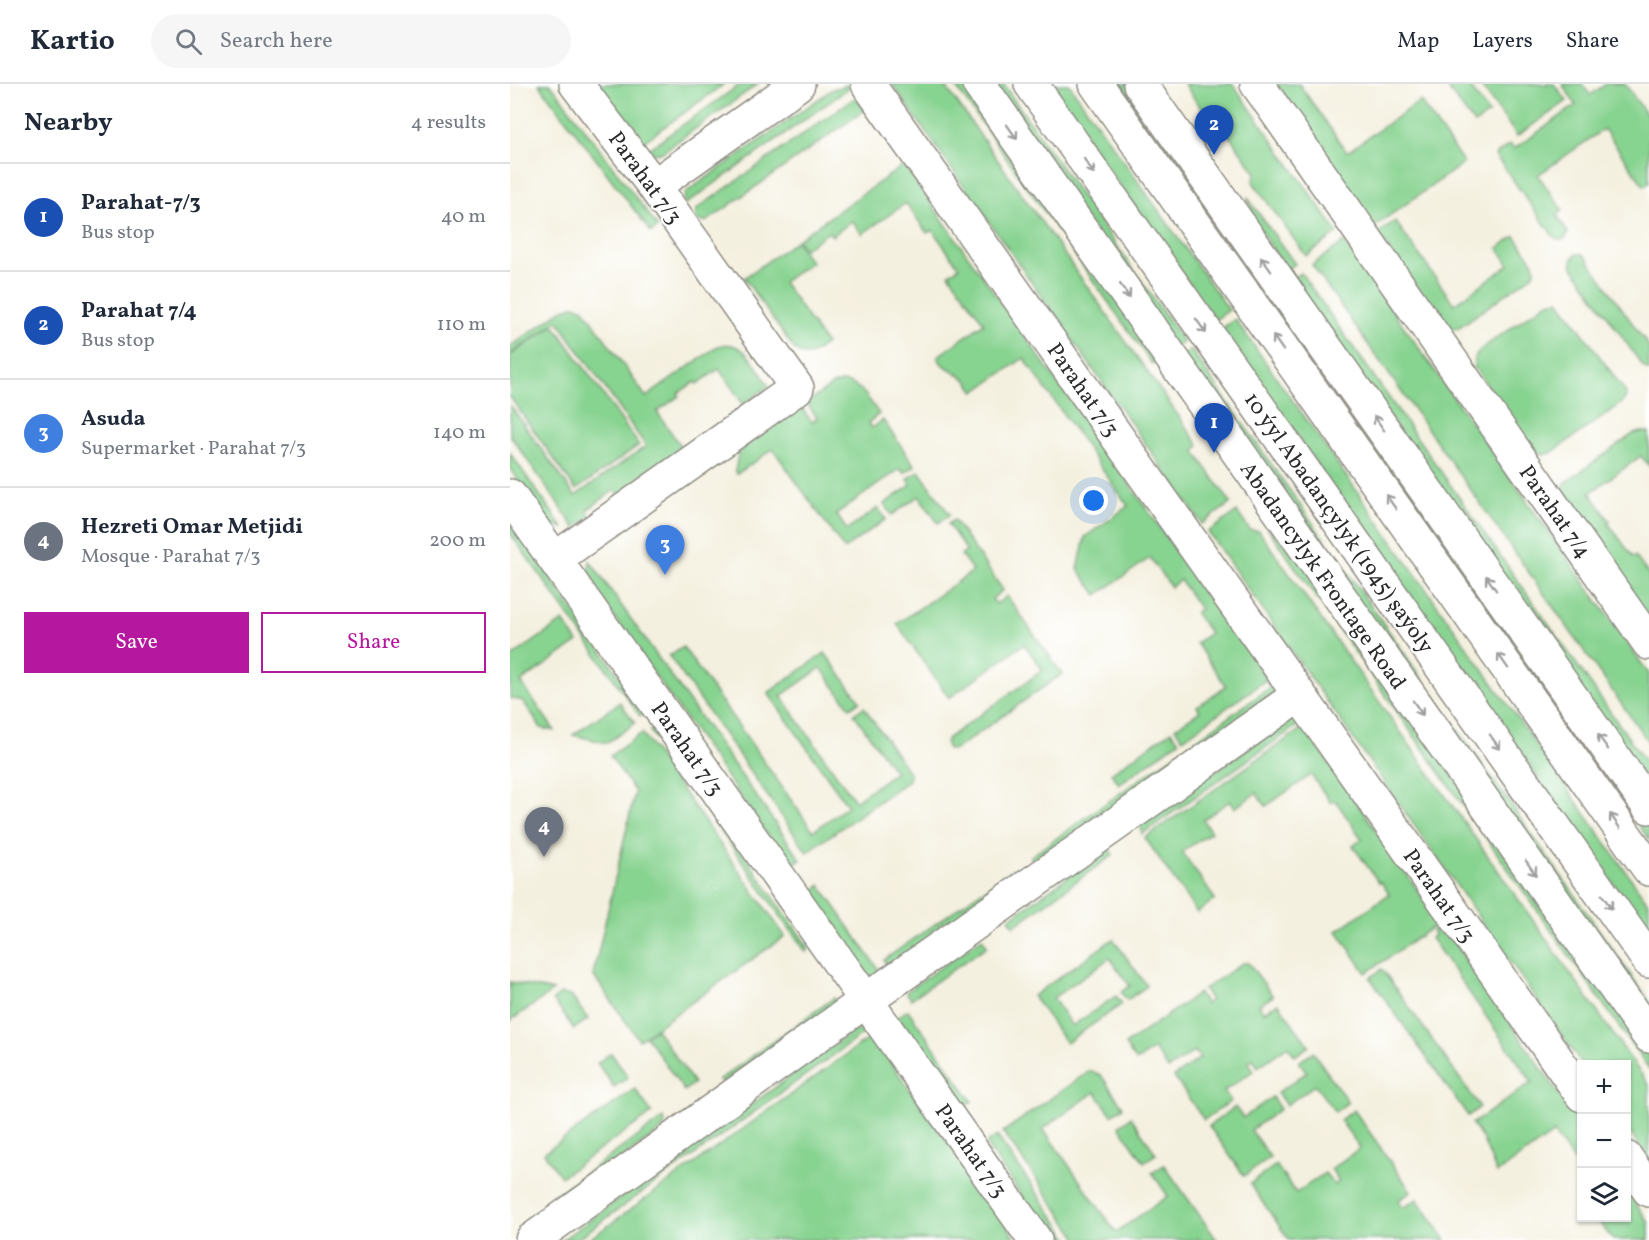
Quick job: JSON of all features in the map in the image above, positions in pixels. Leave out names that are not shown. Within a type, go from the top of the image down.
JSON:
[{"type":"street","name":"Parahat 7/3","points":[[555,559],[797,388],[654,186],[576,84]]},
{"type":"street","points":[[654,186],[798,84]]},
{"type":"street","name":"Parahat 7/3","points":[[868,84],[1577,1089]]},
{"type":"street","name":"Abadancylyk Frontage Road","points":[[979,84],[1649,1036]]},
{"type":"street","name":"10 ýyl Abadançylyk (1945) şaýoly","points":[[1031,84],[1649,961]]},
{"type":"street","points":[[1096,84],[1649,869]]},
{"type":"street","points":[[1140,84],[1649,807]]},
{"type":"street","name":"Parahat 7/4","points":[[1257,84],[1649,643]]},
{"type":"street","name":"Parahat 7/3","points":[[510,496],[1035,1240]]},
{"type":"street","points":[[532,1240],[1299,695]]},
{"type":"street","points":[[1631,1165],[1649,1190]]},
{"type":"green space","points":[[539,84],[551,84],[658,227],[651,232]]},
{"type":"green space","points":[[597,84],[724,84],[642,143]]},
{"type":"green space","points":[[741,84],[758,84],[661,153],[651,153],[647,150]]},
{"type":"green space","points":[[892,84],[944,84],[1199,445],[1195,452],[1231,503],[1202,524]]},
{"type":"green space","points":[[954,84],[965,84],[1159,359],[1152,364]]},
{"type":"green space","points":[[991,84],[1003,84],[1184,342],[1176,347]]},
{"type":"green space","points":[[1048,84],[1069,84],[1229,310],[1215,320]]},
{"type":"green space","points":[[1117,84],[1127,84],[1267,283],[1260,288]]},
{"type":"green space","points":[[1184,84],[1233,84],[1338,233],[1306,256],[1253,182],[1256,173],[1212,112],[1203,111]]},
{"type":"green space","points":[[1270,84],[1299,84],[1347,152],[1420,101],[1464,163],[1372,228]]},
{"type":"green space","points":[[1447,84],[1468,84],[1489,114],[1474,124]]},
{"type":"green space","points":[[1483,84],[1554,84],[1567,101],[1517,136],[1481,86]]},
{"type":"green space","points":[[1562,84],[1582,84],[1590,95],[1606,84],[1625,84],[1649,118],[1649,183],[1644,186],[1604,129],[1538,175],[1563,211],[1557,215],[1568,233],[1564,239],[1558,240],[1495,155],[1510,144],[1514,149],[1576,105]]},
{"type":"green space","points":[[848,85],[849,88],[686,204],[685,193],[833,89]]},
{"type":"green space","points":[[856,97],[865,110],[707,221],[696,219],[695,214],[698,208]]},
{"type":"green space","points":[[904,165],[1267,679],[1183,739],[1175,728],[1200,711],[1197,706],[1226,686],[1196,643],[1210,633],[1195,613],[1200,609],[1180,580],[1171,587],[1150,558],[1097,595],[1078,569],[1085,537],[1128,506],[1024,358],[975,392],[967,380],[942,364],[937,357],[984,323],[949,274],[959,267],[932,230],[927,233],[906,203],[862,234],[852,221],[832,236],[829,232],[804,249],[797,240]]},
{"type":"green space","points":[[1247,197],[1295,264],[1286,270],[1256,223]]},
{"type":"green space","points":[[1395,221],[1454,304],[1509,265],[1498,248],[1515,236],[1534,263],[1535,271],[1530,277],[1458,328],[1449,330],[1377,234]]},
{"type":"green space","points":[[796,241],[811,262],[783,282],[826,344],[807,355],[794,349],[744,278]]},
{"type":"green space","points":[[1344,242],[1649,674],[1649,743],[1312,265]]},
{"type":"green space","points":[[1577,254],[1586,257],[1649,347],[1649,371],[1644,368],[1573,267],[1572,260]]},
{"type":"green space","points":[[1301,273],[1649,767],[1649,785],[1292,278]]},
{"type":"green space","points":[[1273,292],[1649,825],[1649,840],[1266,297]]},
{"type":"green space","points":[[1559,300],[1626,393],[1625,399],[1619,405],[1551,453],[1544,454],[1534,451],[1474,367],[1474,362],[1481,349],[1545,304]]},
{"type":"green space","points":[[572,306],[584,309],[646,397],[718,346],[727,344],[735,346],[749,356],[769,386],[743,404],[719,369],[697,384],[695,382],[678,393],[679,396],[657,412],[684,451],[620,496],[615,490],[587,510],[591,517],[575,528],[510,435],[510,405],[575,496],[646,446],[558,321],[510,354],[510,347],[562,310]]},
{"type":"green space","points":[[1235,319],[1649,904],[1649,934],[1221,329]]},
{"type":"green space","points":[[554,325],[639,445],[576,490],[510,397],[510,356]]},
{"type":"green space","points":[[1191,350],[1649,1001],[1649,1017],[1182,356]]},
{"type":"green space","points":[[843,382],[855,385],[864,393],[879,414],[868,423],[872,428],[883,420],[915,466],[904,473],[900,469],[836,514],[847,530],[878,508],[886,519],[844,549],[773,449],[737,474],[735,471],[738,454],[743,448],[801,407],[812,422],[817,418],[807,403],[832,385]]},
{"type":"green space","points":[[1649,432],[1649,466],[1641,456],[1590,493],[1610,521],[1608,523],[1649,575],[1649,621],[1561,491],[1565,483],[1633,434]]},
{"type":"green space","points":[[510,453],[563,528],[549,523],[510,469]]},
{"type":"green space","points":[[919,471],[950,515],[938,523],[919,496],[892,515],[884,504],[911,485],[908,479]]},
{"type":"green space","points":[[1237,512],[1250,530],[1259,531],[1649,1085],[1649,1160],[1631,1134],[1631,1060],[1579,1060],[1208,532]]},
{"type":"green space","points":[[954,520],[1003,590],[992,599],[996,604],[1007,596],[1062,674],[952,750],[946,746],[948,738],[1043,670],[1024,644],[949,698],[897,624],[973,571],[961,555],[967,551],[948,524]]},
{"type":"green space","points":[[510,521],[645,712],[640,716],[510,533]]},
{"type":"green space","points":[[1266,526],[1297,555],[1649,1054],[1649,1069]]},
{"type":"green space","points":[[590,561],[801,860],[794,863],[785,860],[590,583]]},
{"type":"green space","points":[[563,621],[578,642],[521,682],[555,731],[541,728],[523,701],[510,698],[510,658]]},
{"type":"green space","points":[[683,647],[813,831],[848,806],[768,693],[825,653],[860,701],[850,708],[821,668],[781,696],[855,801],[895,772],[854,714],[864,707],[908,771],[909,780],[807,852],[669,656]]},
{"type":"green space","points":[[1272,686],[1275,690],[1273,694],[1193,753],[1188,746]]},
{"type":"green space","points":[[620,702],[635,723],[607,743],[573,735]]},
{"type":"green space","points":[[1294,716],[1301,723],[1142,834],[1142,823]]},
{"type":"green space","points":[[655,727],[809,948],[806,952],[650,731]]},
{"type":"green space","points":[[1304,727],[1440,922],[1366,973],[1337,931],[1389,894],[1353,846],[1362,839],[1335,800],[1331,803],[1311,775],[1266,806],[1256,793],[1235,808],[1230,801],[1203,820],[1211,832],[1182,852],[1215,899],[1197,913],[1145,838]]},
{"type":"green space","points":[[1171,731],[1179,741],[1119,784],[1111,773]]},
{"type":"green space","points":[[642,733],[785,936],[639,1040],[593,975],[635,792],[610,756]]},
{"type":"green space","points":[[1184,748],[1189,756],[1039,860],[1033,860],[1030,857]]},
{"type":"green space","points":[[1108,848],[1113,855],[1014,926],[1009,919]]},
{"type":"green space","points":[[1013,869],[1014,876],[889,968],[884,960]]},
{"type":"green space","points":[[820,885],[881,973],[874,977],[868,976],[811,894]]},
{"type":"green space","points":[[1442,924],[1577,1120],[1577,1158],[1574,1161],[1554,1133],[1497,1173],[1482,1138],[1472,1124],[1532,1082],[1431,938],[1434,935],[1432,931]]},
{"type":"green space","points":[[982,938],[987,946],[911,999],[906,992]]},
{"type":"green space","points":[[1113,939],[1147,986],[1127,1000],[1121,992],[1130,986],[1110,958],[1053,998],[1072,1026],[1116,996],[1122,1004],[1066,1043],[1033,996]]},
{"type":"green space","points":[[1243,963],[1251,966],[1273,996],[1259,1005],[1264,1012],[1278,1003],[1309,1046],[1295,1056],[1288,1046],[1258,1067],[1253,1059],[1248,1063],[1253,1071],[1224,1091],[1231,1101],[1204,1120],[1174,1077],[1200,1058],[1195,1051],[1168,1069],[1154,1049],[1136,1061],[1125,1045],[1199,993],[1206,1004],[1211,1000],[1204,989]]},
{"type":"green space","points":[[1382,969],[1480,1107],[1468,1116],[1370,978]]},
{"type":"green space","points":[[510,982],[553,991],[510,1021]]},
{"type":"green space","points":[[561,994],[571,996],[588,1019],[574,1029],[553,1000]]},
{"type":"green space","points":[[834,998],[839,1005],[724,1083],[719,1080]]},
{"type":"green space","points":[[908,1010],[972,1101],[962,1109],[896,1018]]},
{"type":"green space","points":[[656,1029],[694,1083],[684,1091],[646,1036]]},
{"type":"green space","points":[[854,1031],[867,1031],[576,1240],[562,1240]]},
{"type":"green space","points":[[872,1036],[1017,1240],[588,1240]]},
{"type":"green space","points":[[1313,1052],[1348,1102],[1335,1112],[1315,1085],[1286,1105],[1277,1093],[1307,1072],[1299,1062]]},
{"type":"green space","points":[[611,1053],[628,1077],[614,1087],[597,1063]]},
{"type":"green space","points":[[1091,1071],[1101,1075],[1123,1107],[1112,1115],[1095,1092],[1043,1129],[1116,1232],[1168,1196],[1152,1173],[1164,1165],[1217,1240],[1198,1238],[1196,1240],[1079,1240],[1003,1132]]},
{"type":"green space","points":[[635,1089],[652,1113],[561,1177],[544,1153]]},
{"type":"green space","points":[[1272,1097],[1280,1109],[1251,1130],[1270,1157],[1244,1176],[1209,1126],[1235,1107],[1243,1118]]},
{"type":"green space","points":[[1354,1110],[1411,1191],[1398,1201],[1403,1208],[1417,1199],[1446,1240],[1289,1240],[1250,1184],[1276,1165],[1296,1193],[1325,1173],[1335,1185],[1339,1181],[1331,1169],[1360,1148],[1340,1120]]},
{"type":"green space","points":[[1131,1117],[1156,1154],[1144,1162],[1119,1126]]},
{"type":"green space","points":[[664,1118],[663,1129],[557,1204],[552,1197]]},
{"type":"green space","points":[[997,1136],[1070,1240],[1053,1240],[989,1149],[987,1143]]},
{"type":"green space","points":[[1631,1197],[1649,1223],[1649,1240],[1613,1240],[1599,1222],[1631,1222]]},
{"type":"place","name":"Parahat 7/4","points":[[1214,155]]},
{"type":"place","name":"Parahat-7/3","points":[[1214,453]]},
{"type":"place","name":"Asuda","points":[[665,575]]},
{"type":"place","name":"Hezreti Omar Metjidi","points":[[544,857]]}]
